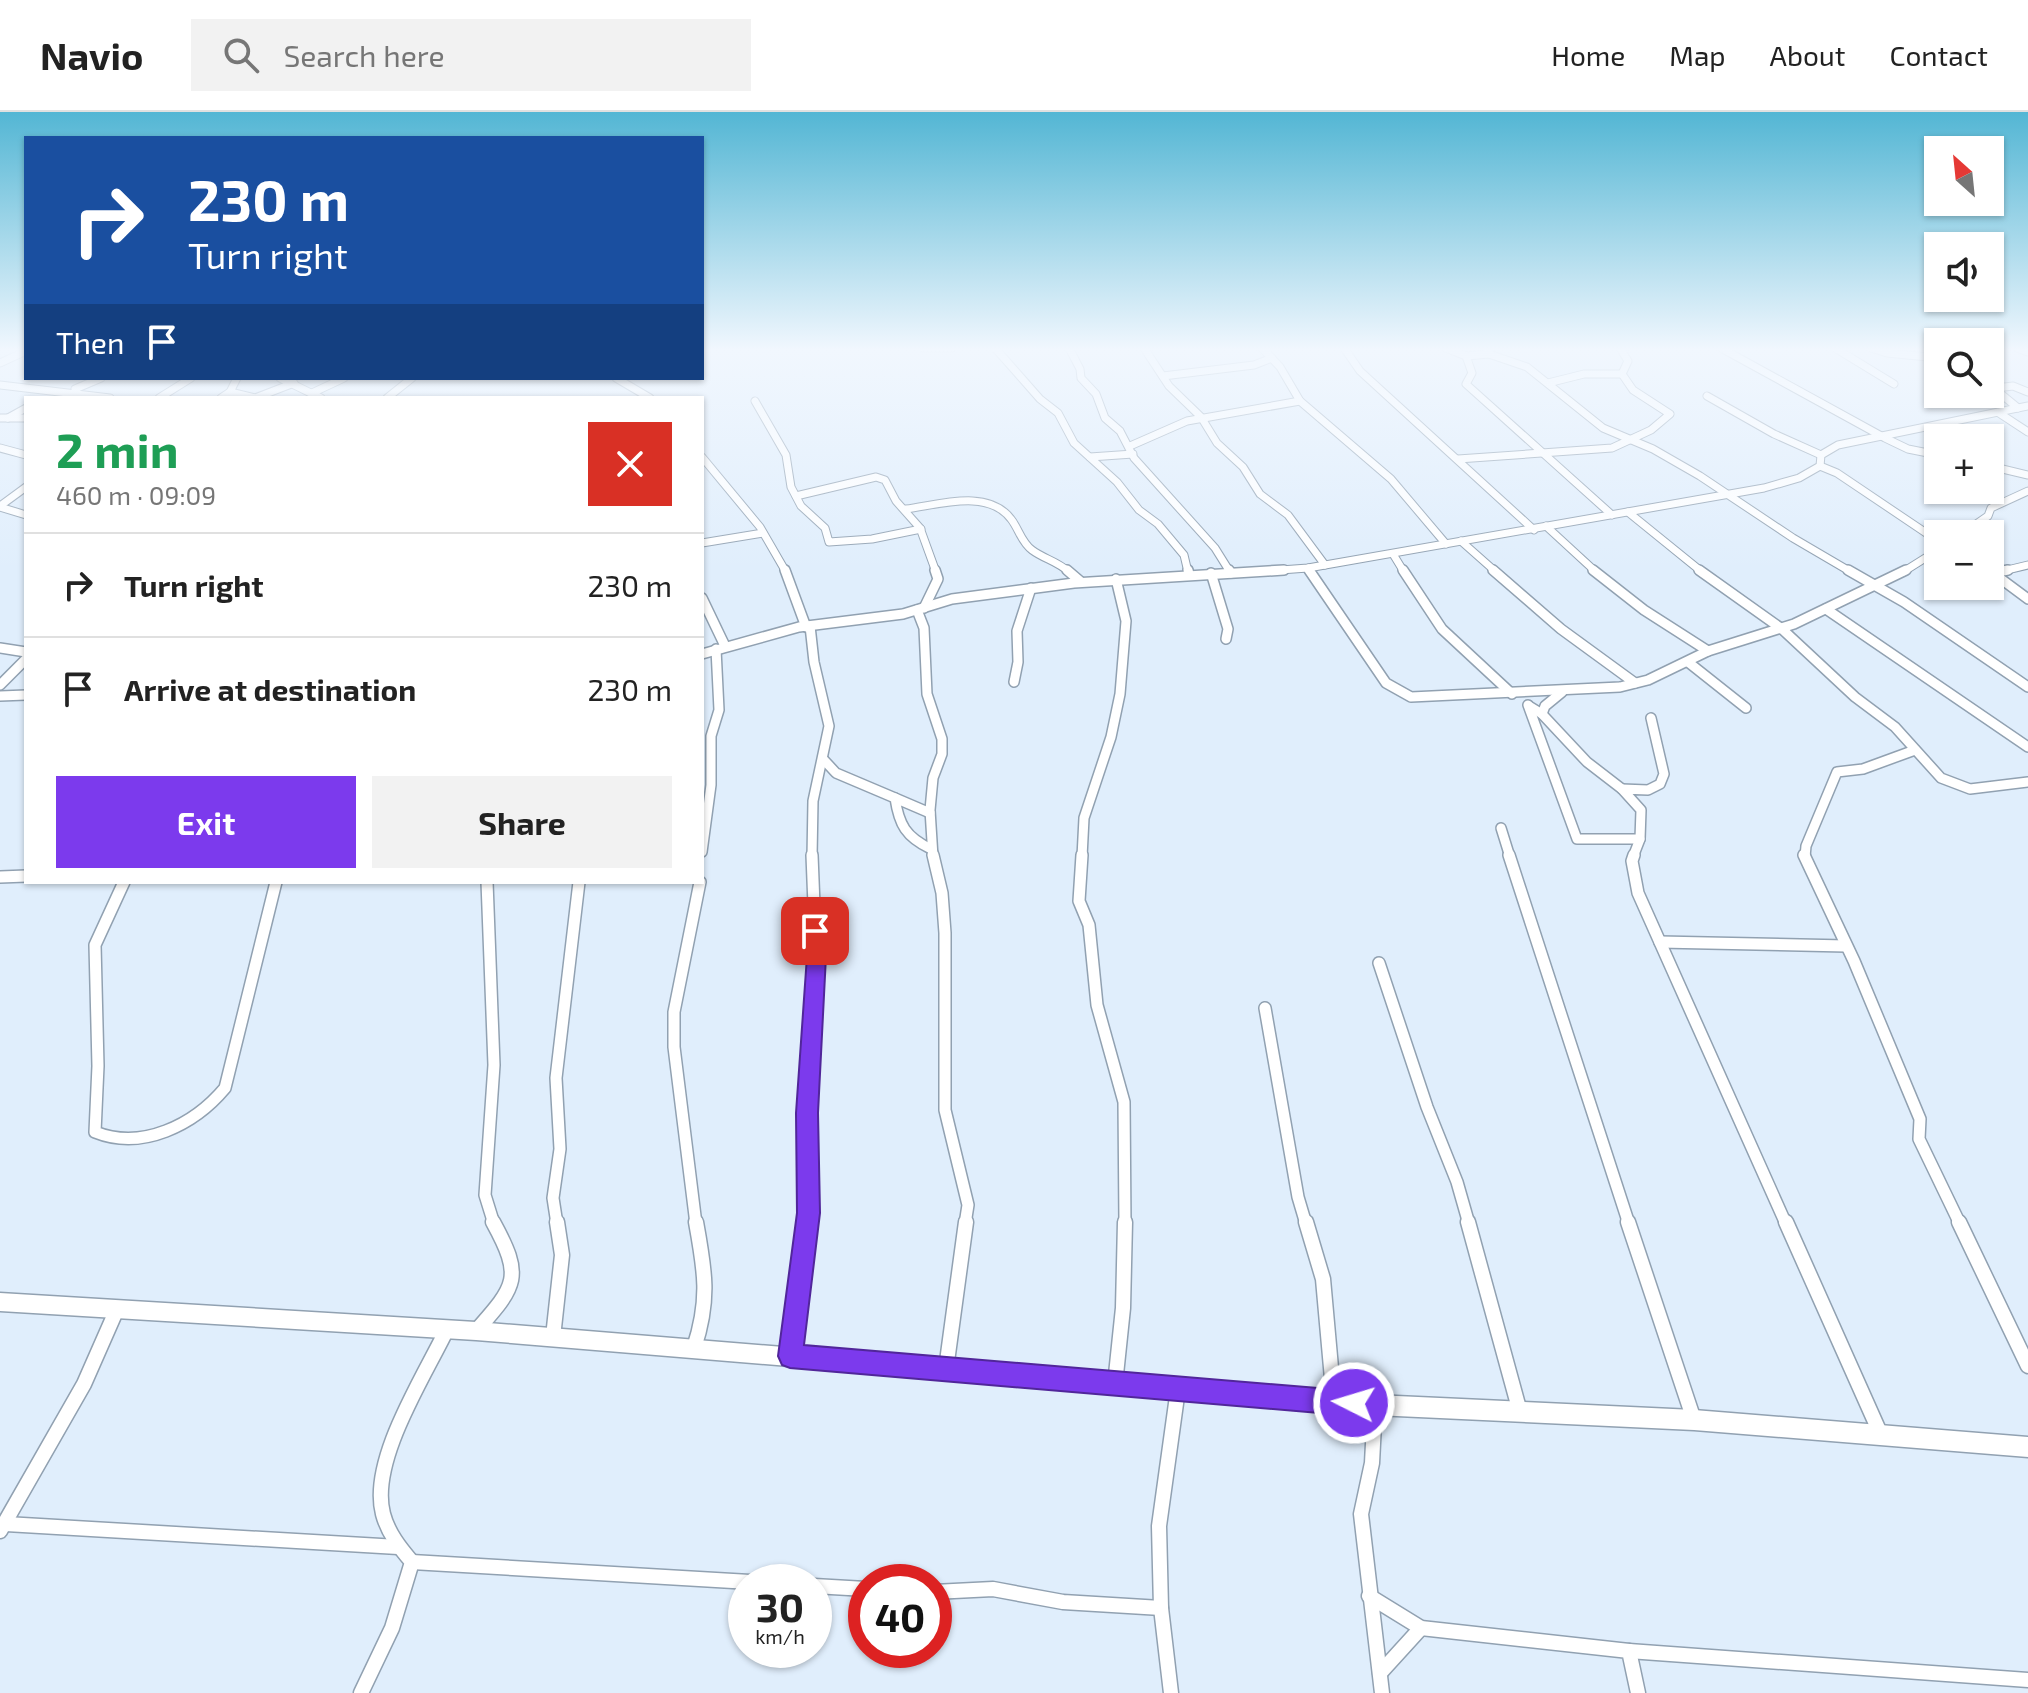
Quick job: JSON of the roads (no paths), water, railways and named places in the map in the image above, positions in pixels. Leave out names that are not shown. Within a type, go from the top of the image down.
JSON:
[{"type":"street","points":[[767,422],[786,455],[788,479],[801,506],[825,528],[829,542],[872,539],[921,529]]},
{"type":"street","points":[[1063,422],[1074,443],[1117,482],[1139,510],[1158,524],[1184,555],[1189,574]]},
{"type":"street","points":[[1109,422],[1120,431],[1146,474],[1215,548],[1231,573]]},
{"type":"street","points":[[1090,457],[1131,450],[1167,428],[1186,422]]},
{"type":"street","points":[[1204,422],[1217,443],[1243,467],[1260,494],[1288,515],[1325,565]]},
{"type":"street","points":[[1324,422],[1391,479],[1446,544]]},
{"type":"street","points":[[1417,422],[1494,497],[1534,530]]},
{"type":"street","points":[[1510,422],[1540,453],[1612,515]]},
{"type":"street","points":[[1595,422],[1665,456],[1872,586],[1904,602],[2028,687]]},
{"type":"street","points":[[1458,459],[1612,448],[1633,440],[1659,422]]},
{"type":"street","points":[[1752,422],[1821,455]]},
{"type":"street","points":[[1855,422],[1908,449],[1924,452]]},
{"type":"street","points":[[1821,455],[1838,445],[1959,422]]},
{"type":"street","points":[[0,450],[24,455]]},
{"type":"street","points":[[1820,466],[1821,455]]},
{"type":"street","points":[[704,459],[751,514],[786,572],[808,626],[829,726],[813,814],[812,883],[816,956],[807,1099],[809,1213],[790,1356]]},
{"type":"street","points":[[704,653],[808,626],[921,609],[952,599],[1081,582],[1308,568],[1393,554],[1729,495],[1781,484],[1820,466],[1837,473],[1924,532]]},
{"type":"street","points":[[2004,469],[2028,475]]},
{"type":"street","points":[[796,496],[876,477],[886,479],[892,486],[893,497],[906,509],[928,540],[938,579],[921,609],[927,694],[942,739],[942,754],[933,778],[931,849],[942,893],[945,933],[945,1110],[968,1205],[946,1369]]},
{"type":"street","points":[[4,492],[24,489]]},
{"type":"street","points":[[0,507],[24,489]]},
{"type":"street","points":[[1980,520],[1988,516],[1991,508],[2028,491]]},
{"type":"street","points":[[906,509],[954,501],[977,500],[993,504],[1011,518],[1020,537],[1032,550],[1057,561],[1081,582]]},
{"type":"street","points":[[0,507],[24,514]]},
{"type":"street","points":[[1628,512],[1677,554],[1782,629],[1855,697],[1895,727],[1941,778],[1970,789],[2028,782]]},
{"type":"street","points":[[1546,526],[1578,557],[1631,599],[1708,651]]},
{"type":"street","points":[[704,543],[763,533]]},
{"type":"street","points":[[1461,541],[1550,620],[1635,683]]},
{"type":"street","points":[[1393,554],[1442,629],[1542,714],[1587,762],[1622,789],[1641,810],[1640,839],[1632,861],[1638,893],[1882,1437]]},
{"type":"street","points":[[1308,568],[1386,683],[1411,697],[1516,694],[1635,683],[1708,651],[1782,629],[1924,560]]},
{"type":"street","points":[[2004,570],[2028,565]]},
{"type":"street","points":[[1211,573],[1228,629],[1226,639]]},
{"type":"street","points":[[1115,1384],[1123,1308],[1126,1190],[1124,1102],[1097,1005],[1089,925],[1079,901],[1084,818],[1111,737],[1120,694],[1126,621],[1116,579]]},
{"type":"street","points":[[2004,581],[2028,599]]},
{"type":"street","points":[[1014,682],[1018,662],[1017,631],[1031,588]]},
{"type":"street","points":[[704,604],[720,648],[719,710],[711,736],[711,785],[704,837]]},
{"type":"street","points":[[1826,609],[2028,747]]},
{"type":"street","points":[[0,648],[24,652]]},
{"type":"street","points":[[0,685],[24,661]]},
{"type":"street","points":[[1688,662],[1746,708]]},
{"type":"street","points":[[1542,714],[1545,706],[1564,691]]},
{"type":"street","points":[[0,696],[24,695]]},
{"type":"street","points":[[1528,705],[1577,839],[1640,839]]},
{"type":"street","points":[[1622,789],[1648,790],[1660,784],[1664,774],[1651,718]]},
{"type":"street","points":[[1915,750],[1863,769],[1837,772],[1804,856],[1920,1119],[1919,1139],[2028,1366]]},
{"type":"street","points":[[823,759],[832,772],[871,785],[930,813]]},
{"type":"street","points":[[895,798],[899,826],[907,836],[931,849]]},
{"type":"street","points":[[1501,828],[1526,913],[1694,1420]]},
{"type":"street","points":[[0,877],[24,876]]},
{"type":"street","points":[[123,884],[95,945],[98,1066],[95,1132],[124,1141],[170,1128],[195,1115],[215,1102],[225,1088],[276,884]]},
{"type":"street","points":[[476,1331],[499,1305],[513,1277],[509,1248],[496,1233],[485,1197],[494,1092],[493,985],[487,884]]},
{"type":"street","points":[[553,1337],[562,1255],[553,1198],[560,1149],[556,1078],[579,884]]},
{"type":"street","points":[[694,1348],[705,1315],[703,1262],[688,1175],[674,1047],[674,1012],[700,884]]},
{"type":"street","points":[[1660,942],[1846,946]]},
{"type":"street","points":[[1379,963],[1427,1107],[1457,1182],[1520,1412]]},
{"type":"street","points":[[1265,1008],[1298,1197],[1323,1279],[1334,1401]]},
{"type":"street","points":[[0,1302],[476,1331],[1375,1405],[1694,1420],[2028,1447]]},
{"type":"street","points":[[117,1309],[84,1384],[3,1528],[398,1547]]},
{"type":"street","points":[[447,1329],[390,1452],[381,1495],[386,1524],[398,1547],[412,1562],[728,1581]]},
{"type":"street","points":[[1171,1693],[1161,1608],[1159,1526],[1178,1389]]},
{"type":"street","points":[[1375,1405],[1372,1463],[1361,1514],[1382,1693]]},
{"type":"street","points":[[361,1693],[392,1628],[412,1562]]},
{"type":"street","points":[[952,1591],[993,1589],[1063,1602],[1161,1608]]},
{"type":"street","points":[[1369,1596],[1421,1628],[1629,1651],[2028,1680]]},
{"type":"street","points":[[1380,1673],[1421,1628]]},
{"type":"street","points":[[1629,1651],[1638,1693]]}]
